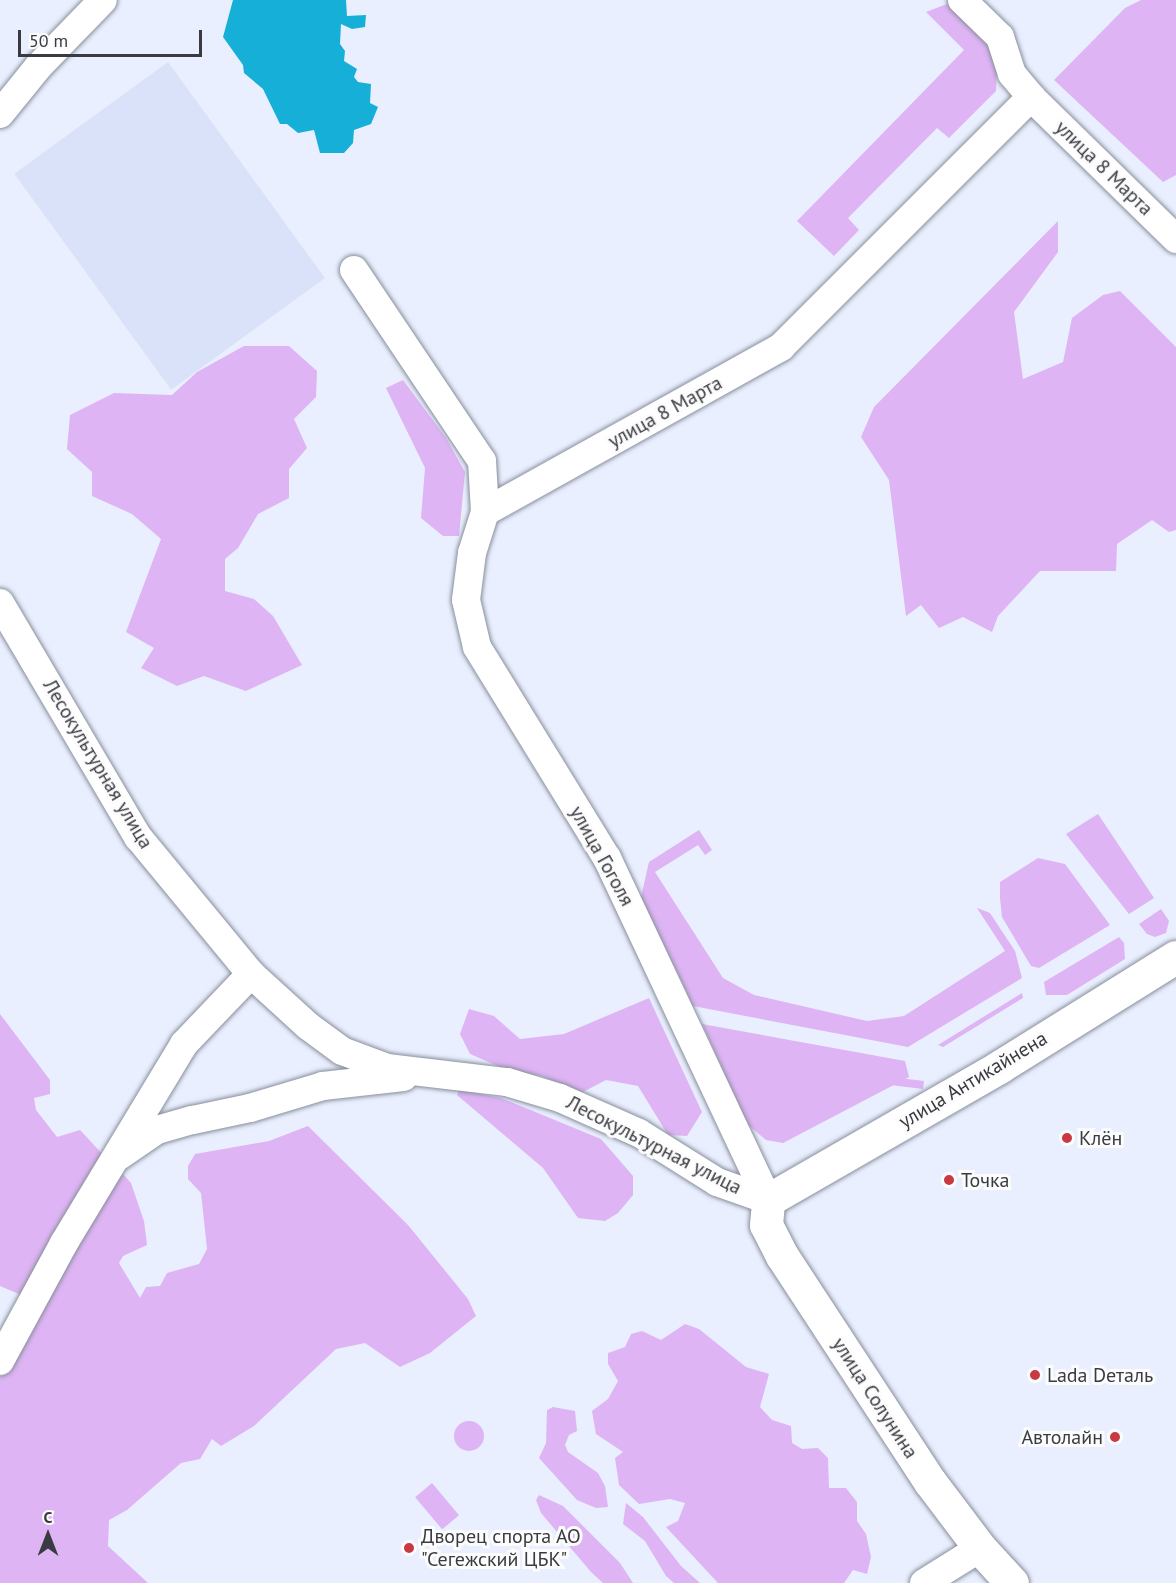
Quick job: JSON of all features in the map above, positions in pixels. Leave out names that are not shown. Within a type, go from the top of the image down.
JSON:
[{"type":"street","points":[[0,114],[38,67],[103,0]]},
{"type":"street","name":"улица 8 Марта","points":[[962,0],[1000,38],[1012,74],[1031,97],[1176,238]]},
{"type":"street","name":"улица 8 Марта","points":[[485,513],[781,347],[1031,97]]},
{"type":"street","points":[[354,270],[482,460],[485,513]]},
{"type":"street","name":"улица Гоголя","points":[[485,513],[472,553],[466,600],[477,647],[608,858],[768,1200]]},
{"type":"street","name":"Лесокультурная улица","points":[[0,603],[138,837],[251,974],[342,1051],[387,1068],[507,1082],[561,1098],[639,1133],[717,1182],[768,1200]]},
{"type":"street","name":"улица Антикайнена","points":[[768,1200],[999,1067],[1176,957]]},
{"type":"street","name":"Лесокультурная улица","points":[[0,1361],[112,1160],[184,1044],[251,974]]},
{"type":"street","name":"Лесокультурная улица","points":[[112,1160],[157,1130],[193,1119],[250,1108],[323,1086],[432,1075]]},
{"type":"street","name":"улица Солунина","points":[[768,1200],[766,1226],[782,1256],[930,1482],[980,1548],[1012,1583]]},
{"type":"street","points":[[924,1583],[980,1548]]},
{"type":"shaded area","points":[[1141,0],[1176,0],[1176,175],[1163,182],[1054,80],[1125,8]]},
{"type":"shaded area","points":[[947,4],[990,46],[997,68],[996,91],[949,138],[937,128],[848,218],[859,230],[834,256],[797,221],[964,50],[926,12]]},
{"type":"shaded area","points":[[168,62],[325,278],[171,390],[14,174]]},
{"type":"shaded area","points":[[1058,221],[1058,252],[1014,312],[1023,379],[1063,362],[1072,318],[1103,295],[1120,291],[1176,347],[1176,530],[1169,532],[1152,520],[1117,544],[1116,571],[1040,571],[998,616],[992,632],[963,617],[939,628],[921,605],[906,616],[889,480],[861,437],[874,407]]},
{"type":"shaded area","points":[[244,346],[289,346],[317,371],[316,397],[294,419],[307,448],[289,469],[289,498],[258,514],[238,548],[225,559],[225,591],[254,599],[273,616],[302,665],[246,691],[204,676],[177,686],[141,668],[154,648],[126,632],[161,539],[132,514],[92,496],[92,472],[67,449],[70,415],[114,393],[172,395],[197,372]]},
{"type":"shaded area","points":[[403,380],[446,438],[465,472],[459,536],[443,536],[421,518],[425,468],[386,388]]},
{"type":"shaded area","points":[[1098,814],[1154,898],[1129,914],[1066,834]]},
{"type":"shaded area","points":[[699,830],[712,850],[705,855],[698,845],[655,872],[723,978],[754,995],[867,1021],[904,1016],[1005,951],[977,908],[990,913],[1015,951],[1022,978],[908,1047],[693,1006],[641,897],[649,862]]},
{"type":"shaded area","points":[[1038,858],[1065,864],[1110,925],[1039,968],[1031,966],[1002,917],[1000,898],[1000,882]]},
{"type":"shaded area","points":[[1161,909],[1169,921],[1166,933],[1155,937],[1147,934],[1139,924]]},
{"type":"shaded area","points":[[1119,937],[1124,943],[1125,959],[1067,995],[1046,995],[1044,982]]},
{"type":"shaded area","points":[[1022,993],[1023,998],[943,1047],[938,1045]]},
{"type":"shaded area","points":[[649,998],[702,1112],[687,1136],[668,1135],[638,1086],[606,1080],[581,1093],[542,1076],[507,1070],[470,1054],[460,1034],[469,1009],[494,1016],[520,1039],[564,1034]]},
{"type":"shaded area","points":[[0,1014],[50,1080],[50,1094],[34,1098],[36,1110],[57,1137],[80,1130],[107,1159],[26,1297],[0,1286]]},
{"type":"shaded area","points":[[702,1024],[905,1061],[909,1077],[783,1143],[766,1140],[748,1125]]},
{"type":"shaded area","points":[[762,1061],[924,1081],[923,1089],[761,1069]]},
{"type":"shaded area","points":[[459,1090],[501,1098],[601,1139],[633,1176],[633,1195],[618,1213],[605,1221],[578,1218],[543,1168],[457,1095]]},
{"type":"shaded area","points":[[308,1126],[408,1225],[468,1299],[476,1316],[430,1353],[400,1367],[365,1343],[336,1349],[254,1426],[221,1446],[212,1439],[200,1459],[181,1463],[127,1510],[109,1520],[108,1546],[148,1583],[0,1583],[0,1377],[99,1202],[123,1174],[131,1183],[144,1221],[147,1245],[123,1256],[119,1263],[140,1298],[146,1287],[160,1286],[167,1273],[199,1264],[207,1249],[201,1193],[188,1179],[188,1166],[195,1154],[269,1141]]},
{"type":"shaded area","points":[[685,1324],[699,1329],[746,1367],[769,1374],[760,1407],[772,1420],[791,1426],[792,1443],[802,1449],[818,1448],[828,1458],[829,1488],[846,1488],[857,1502],[857,1521],[866,1534],[871,1557],[867,1574],[853,1570],[844,1583],[718,1583],[666,1527],[678,1521],[685,1503],[670,1499],[639,1504],[619,1485],[615,1458],[623,1452],[596,1434],[592,1411],[608,1399],[618,1381],[608,1364],[608,1353],[625,1347],[631,1334],[642,1331],[661,1340]]},
{"type":"shaded area","points":[[553,1407],[575,1411],[577,1431],[569,1435],[565,1445],[568,1452],[598,1473],[605,1486],[608,1507],[596,1508],[577,1500],[539,1458],[546,1443],[547,1410]]},
{"type":"shaded area","points":[[469,1421],[479,1426],[484,1436],[479,1446],[469,1451],[459,1446],[454,1436],[459,1426]]},
{"type":"shaded area","points":[[432,1483],[459,1515],[442,1529],[415,1497]]},
{"type":"shaded area","points":[[539,1495],[563,1506],[620,1563],[633,1583],[603,1583],[591,1572],[541,1513],[536,1500]]},
{"type":"shaded area","points":[[626,1503],[643,1517],[681,1566],[700,1583],[674,1583],[666,1576],[645,1541],[623,1524]]},
{"type":"water","points":[[233,0],[346,0],[347,16],[366,15],[365,27],[352,29],[341,24],[340,44],[345,51],[344,61],[357,69],[354,77],[358,82],[371,84],[370,103],[378,107],[371,124],[354,130],[353,143],[344,153],[320,153],[314,130],[298,133],[287,124],[280,124],[263,89],[244,73],[243,65],[223,37]]},
{"type":"place","name":"Клён","points":[[1067,1138]]},
{"type":"place","name":"Точка","points":[[949,1180]]},
{"type":"place","name":"Lada Dеталь","points":[[1035,1375]]},
{"type":"place","name":"Автолайн","points":[[1115,1437]]},
{"type":"place","name":"Дворец спорта АО \"Сегежский ЦБК\"","points":[[409,1548]]}]
